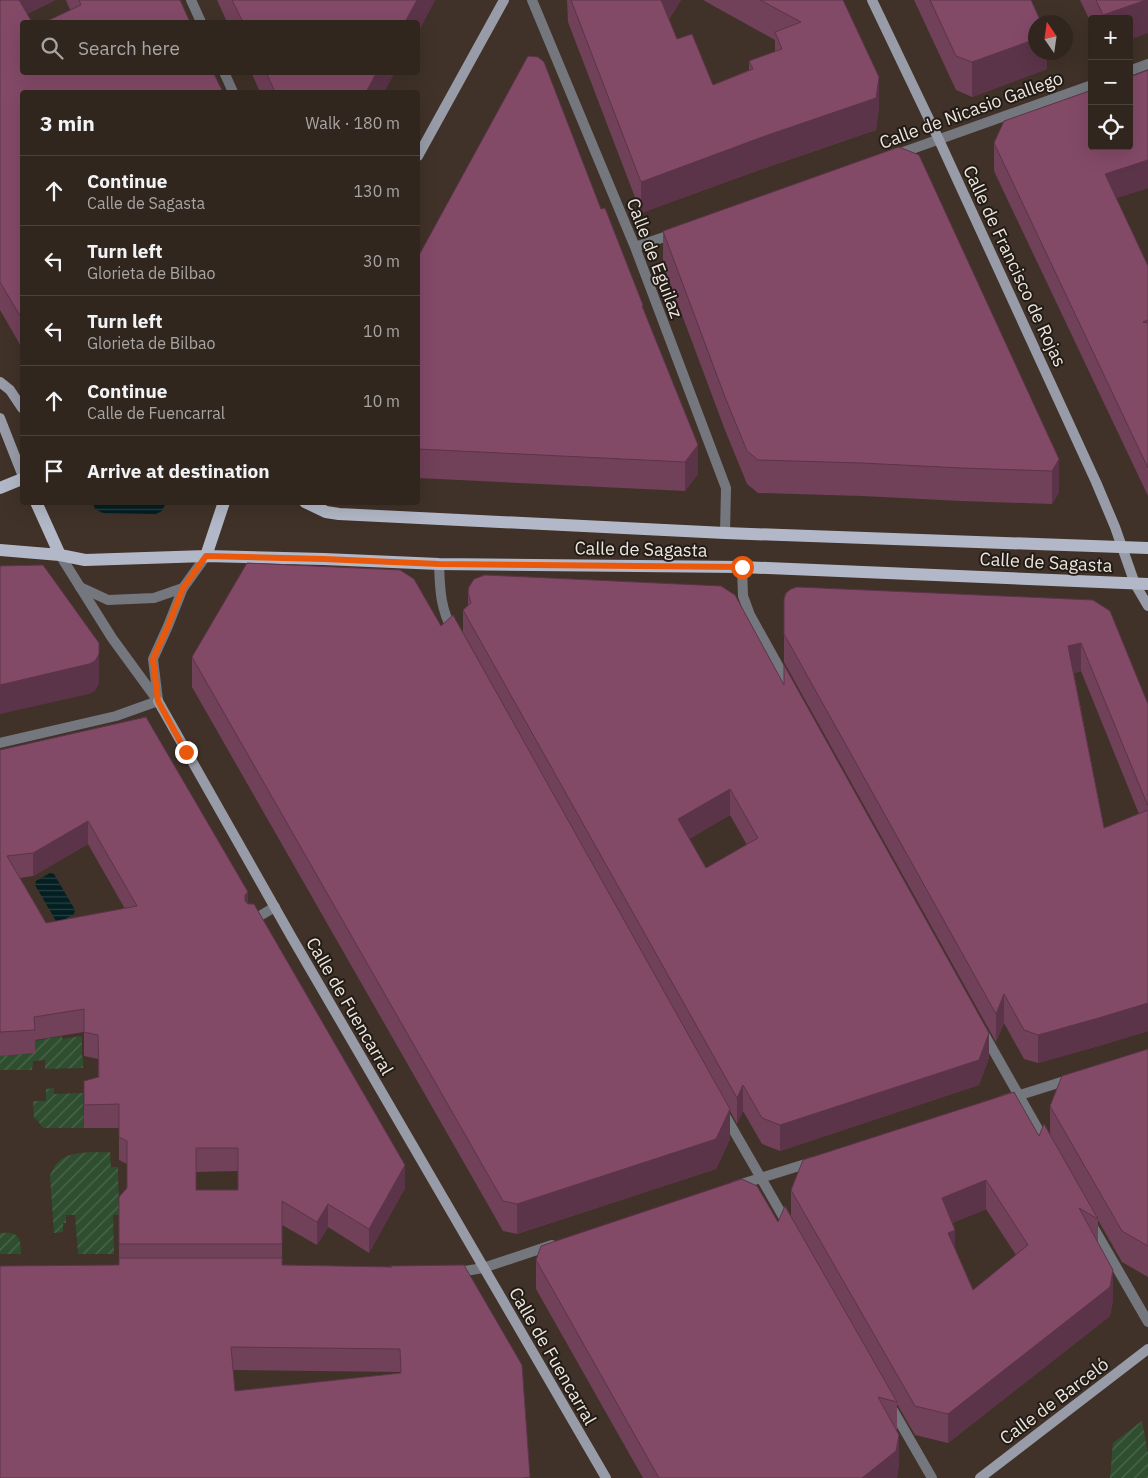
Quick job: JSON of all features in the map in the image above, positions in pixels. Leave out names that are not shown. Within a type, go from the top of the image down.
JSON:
[{"type":"main road","points":[[0,488],[20,479]]},
{"type":"main road","points":[[37,505],[60,555]]},
{"type":"main road","points":[[206,556],[222,505]]},
{"type":"main road","name":"Calle de Sagasta","points":[[311,505],[326,512],[339,514],[725,533],[1148,548]]},
{"type":"main road","name":"Calle de Sagasta","points":[[0,550],[60,555],[85,560],[206,556],[439,564],[742,567],[1142,584]]},
{"type":"street","points":[[190,0],[200,20]]},
{"type":"street","points":[[420,152],[504,0]]},
{"type":"street","name":"Calle de Eguilaz","points":[[532,0],[635,247],[726,488],[725,533]]},
{"type":"street","name":"Calle de Francisco de Rojas","points":[[872,0],[939,140],[1096,482],[1123,548]]},
{"type":"street","points":[[1133,70],[1148,64]]},
{"type":"street","points":[[225,75],[232,90]]},
{"type":"street","name":"Calle de Nicasio Gallego","points":[[884,159],[1088,86]]},
{"type":"street","points":[[635,247],[687,229]]},
{"type":"street","points":[[0,382],[10,390],[20,405]]},
{"type":"street","points":[[0,418],[20,469]]},
{"type":"street","name":"Calle de Sagasta","points":[[1123,548],[1142,584]]},
{"type":"street","name":"Calle de Fuencarral","points":[[60,555],[112,638],[158,701],[483,1268],[606,1478]]},
{"type":"street","points":[[0,743],[116,716],[158,701],[153,659],[183,588],[206,556]]},
{"type":"street","points":[[439,564],[443,610],[458,640]]},
{"type":"street","points":[[742,567],[743,596],[750,614],[793,692]]},
{"type":"street","points":[[1142,584],[1148,606]]},
{"type":"street","points":[[80,587],[108,600],[154,598],[183,588]]},
{"type":"street","points":[[251,921],[275,907]]},
{"type":"street","points":[[981,1029],[1051,1154]]},
{"type":"street","points":[[995,1103],[1084,1075]]},
{"type":"street","points":[[717,1102],[795,1238]]},
{"type":"street","points":[[729,1188],[821,1159]]},
{"type":"street","points":[[1086,1214],[1148,1322]]},
{"type":"street","points":[[446,1274],[483,1268],[563,1242]]},
{"type":"street","name":"Calle de Barceló","points":[[980,1478],[1147,1353]]},
{"type":"street","points":[[886,1398],[932,1478]]},
{"type":"green space","points":[[62,1036],[62,1039],[82,1036],[83,1068],[45,1069],[45,1060],[33,1061],[32,1070],[0,1070],[0,1056],[34,1053],[34,1041]]},
{"type":"green space","points":[[54,1088],[54,1094],[83,1093],[84,1128],[43,1128],[34,1118],[33,1101],[46,1101],[46,1089]]},
{"type":"green space","points":[[110,1152],[111,1167],[118,1167],[119,1215],[113,1215],[114,1254],[78,1254],[75,1215],[66,1215],[66,1223],[63,1223],[63,1232],[54,1233],[50,1176],[54,1167],[67,1156],[83,1153]]},
{"type":"green space","points":[[0,1233],[11,1233],[17,1236],[21,1254],[0,1254]]},
{"type":"green space","points":[[1142,1421],[1148,1453],[1148,1478],[1110,1478],[1113,1443]]},
{"type":"water","points":[[94,505],[165,505],[162,511],[156,514],[103,513],[95,509]]},
{"type":"water","points":[[50,873],[54,874],[75,910],[74,914],[60,922],[56,921],[35,885],[36,881]]},
{"type":"building","points":[[0,0],[19,0],[31,20],[20,20],[20,75],[214,75],[222,90],[20,90],[20,316],[0,282]]},
{"type":"building","points":[[79,0],[180,0],[189,20],[49,20],[81,5]]},
{"type":"building","points":[[232,0],[417,0],[406,20],[242,20]]},
{"type":"building","points":[[571,0],[661,0],[677,39],[692,34],[713,85],[753,69],[749,61],[782,49],[775,32],[801,22],[760,0],[843,0],[879,77],[876,98],[765,136],[641,182]]},
{"type":"building","points":[[930,0],[1031,0],[1038,15],[1028,15],[1028,42],[972,62],[956,56]]},
{"type":"building","points":[[1096,0],[1146,0],[1103,15]]},
{"type":"building","points":[[528,56],[538,57],[544,62],[601,209],[605,208],[698,445],[685,462],[420,449],[420,253]]},
{"type":"building","points":[[1148,70],[1148,160],[1105,174],[1148,266],[1148,320],[1143,322],[1148,323],[1148,468],[994,143],[1004,121],[1088,91],[1088,150],[1133,150],[1133,76]]},
{"type":"building","points":[[267,75],[375,75],[367,90],[274,90]]},
{"type":"building","points":[[899,147],[919,155],[1059,459],[1052,471],[758,460],[747,451],[663,231]]},
{"type":"building","points":[[247,563],[400,570],[414,579],[441,626],[453,615],[730,1109],[716,1139],[517,1204],[503,1201],[192,657]]},
{"type":"building","points":[[43,565],[99,643],[99,654],[95,661],[89,664],[0,685],[0,566]]},
{"type":"building","points":[[485,575],[721,586],[735,595],[784,685],[784,665],[989,1033],[979,1060],[780,1125],[762,1118],[743,1085],[737,1098],[463,610],[471,603],[468,592],[474,579]],"holes":[[[730,789],[758,838],[706,868],[678,819]]]},
{"type":"building","points":[[797,587],[1093,600],[1110,611],[1148,704],[1148,806],[1081,643],[1068,646],[1104,828],[1148,810],[1148,1003],[1038,1035],[1024,1030],[1004,994],[996,1014],[784,634],[784,599],[786,593]]},
{"type":"building","points":[[146,717],[248,892],[245,895],[245,901],[248,904],[254,904],[405,1165],[369,1229],[328,1204],[317,1222],[282,1201],[282,1244],[119,1244],[119,1197],[127,1188],[127,1141],[119,1137],[119,1104],[84,1105],[84,1081],[99,1077],[98,1035],[84,1032],[84,1009],[34,1017],[35,1030],[0,1032],[0,750]],"holes":[[[88,821],[137,906],[46,923],[7,856],[33,853]],[[196,1148],[238,1148],[238,1190],[196,1190]]]},
{"type":"building","points":[[1148,1049],[1148,1246],[1122,1231],[1050,1106],[1062,1076]]},
{"type":"building","points":[[1014,1092],[1039,1136],[1044,1124],[1098,1219],[1079,1208],[1113,1270],[1110,1287],[948,1414],[915,1406],[791,1190],[803,1160]],"holes":[[[986,1180],[1028,1245],[973,1290],[948,1233],[955,1230],[942,1198]]]},
{"type":"building","points":[[742,1179],[757,1186],[778,1222],[785,1206],[897,1402],[878,1397],[899,1435],[896,1451],[862,1478],[659,1478],[536,1260],[541,1246]]},
{"type":"building","points":[[119,1258],[282,1258],[282,1265],[392,1267],[390,1266],[464,1265],[522,1365],[530,1477],[0,1478],[0,1266],[119,1265]],"holes":[[[231,1347],[400,1349],[401,1373],[235,1391]]]},
{"type":"route","points":[[186,752],[158,701],[153,659],[183,588],[206,556],[439,564],[742,567]]}]
